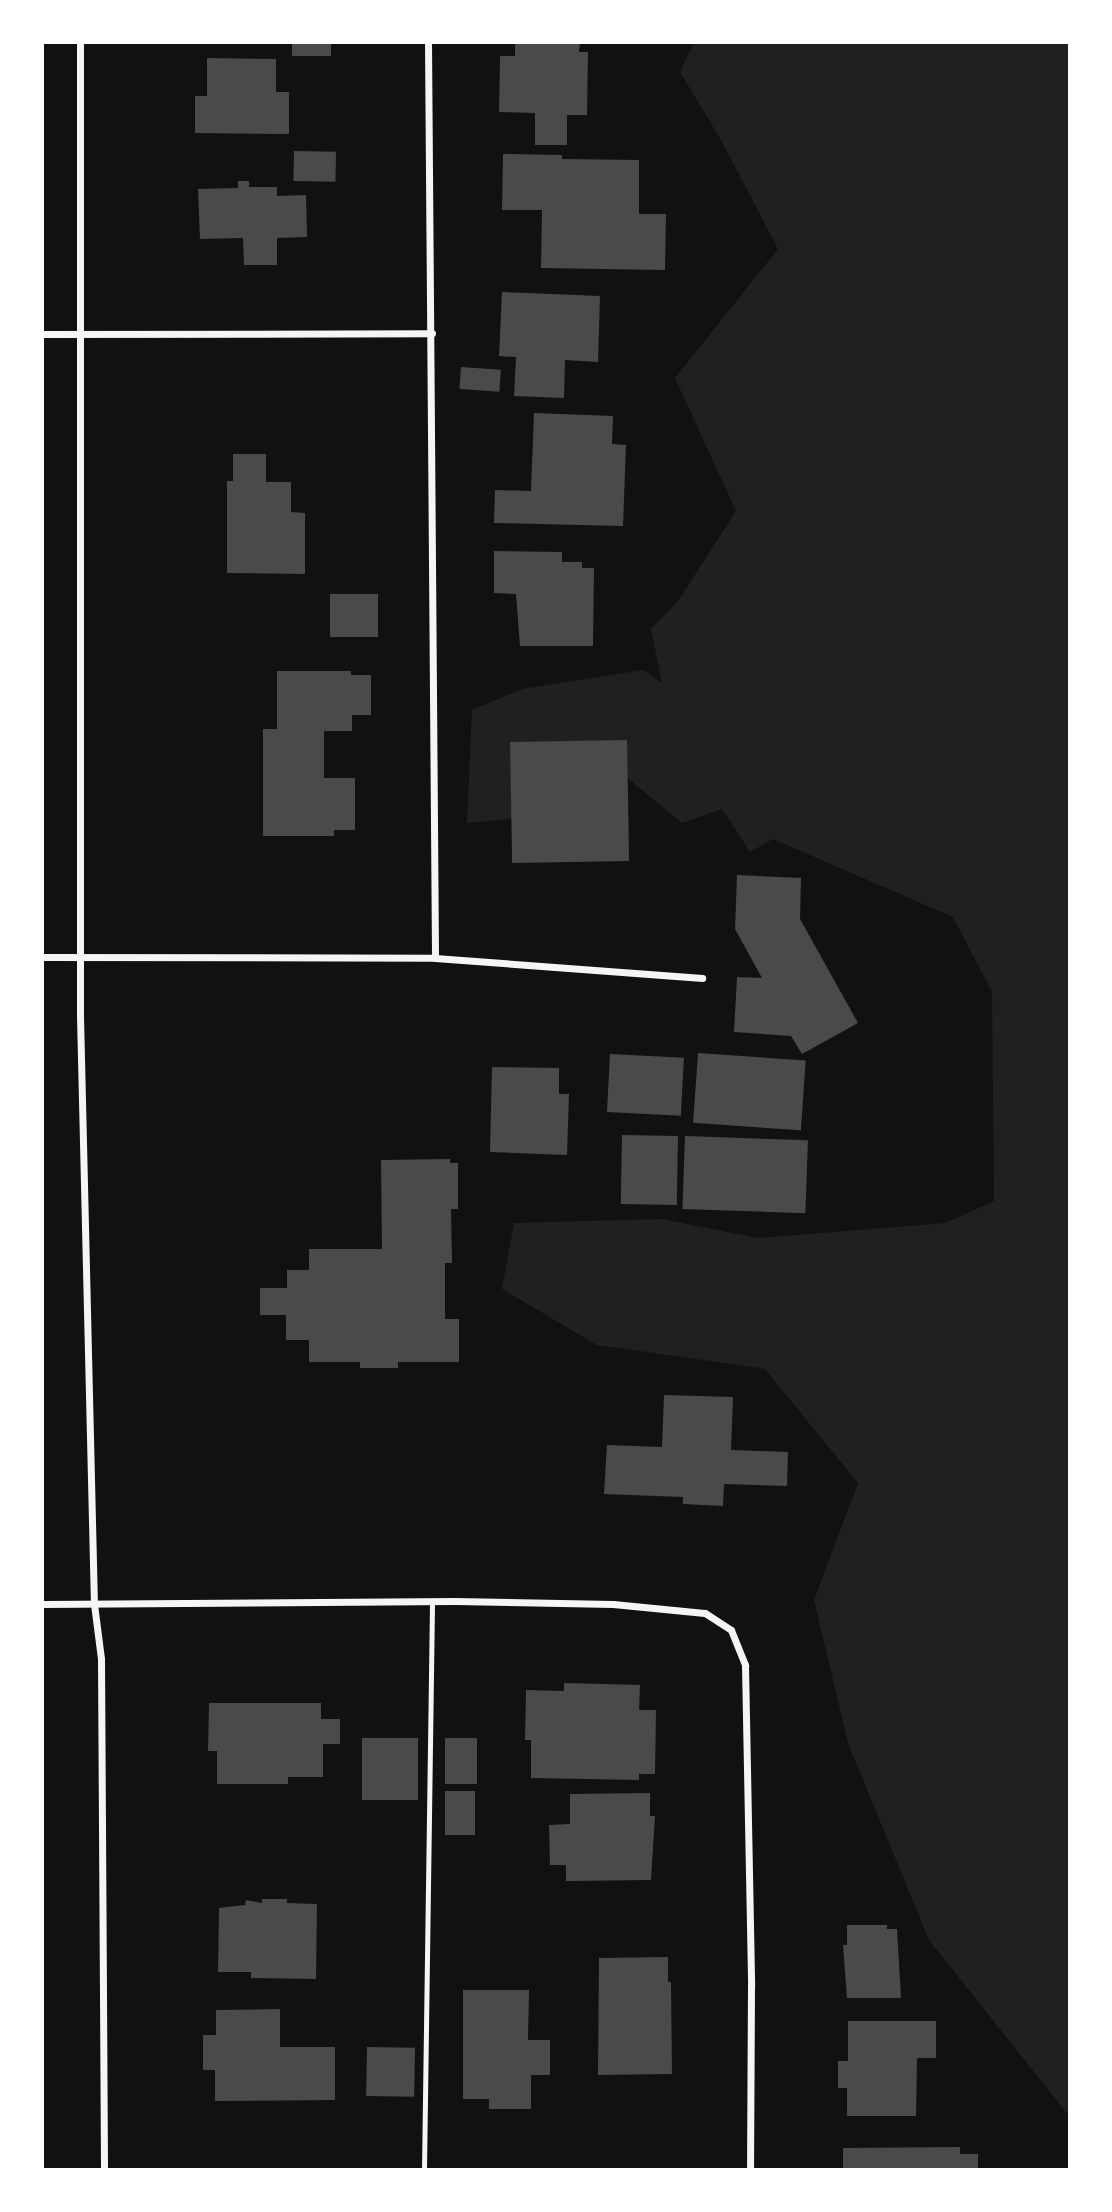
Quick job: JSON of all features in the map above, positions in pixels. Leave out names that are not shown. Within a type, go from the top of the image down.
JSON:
[{"type":"street","points":[[79,42],[79,957],[94,1604],[101,1659],[104,2170]]},
{"type":"street","points":[[428,42],[435,958]]},
{"type":"street","points":[[42,334],[432,333]]},
{"type":"street","points":[[42,957],[435,958],[702,978]]},
{"type":"street","points":[[42,1604],[432,1601],[613,1604],[705,1613],[731,1630],[745,1665],[751,1986],[750,2170]]},
{"type":"lane","points":[[424,2170],[432,1601]]},
{"type":"shaded area","points":[[694,42],[1070,42],[1070,2117],[929,1940],[848,1743],[814,1600],[858,1483],[765,1369],[597,1345],[502,1289],[514,1223],[662,1219],[758,1238],[946,1223],[994,1201],[992,992],[953,917],[773,839],[750,852],[722,809],[682,823],[618,770],[551,815],[467,823],[472,710],[522,689],[643,670],[662,683],[651,629],[678,601],[736,511],[675,378],[778,249],[721,140],[680,72]]},
{"type":"building","points":[[292,42],[331,42],[331,56],[292,56]]},
{"type":"building","points":[[515,42],[580,42],[579,52],[588,52],[587,115],[567,115],[567,145],[535,145],[535,113],[499,112],[500,56],[515,56]]},
{"type":"building","points":[[207,58],[276,59],[276,92],[289,92],[289,134],[195,133],[195,96],[207,96]]},
{"type":"building","points":[[294,151],[336,152],[335,182],[293,181]]},
{"type":"building","points":[[503,154],[562,155],[562,159],[639,160],[639,214],[666,214],[665,270],[541,268],[542,210],[502,210]]},
{"type":"building","points":[[238,181],[249,181],[249,187],[277,187],[277,196],[306,195],[307,237],[277,238],[277,265],[244,265],[243,238],[200,239],[198,189],[238,188]]},
{"type":"building","points":[[502,292],[600,296],[598,362],[565,360],[564,398],[514,396],[516,357],[499,356]]},
{"type":"building","points":[[461,367],[501,370],[499,392],[459,389]]},
{"type":"building","points":[[534,413],[613,416],[612,444],[626,445],[623,526],[494,523],[495,490],[531,491]]},
{"type":"building","points":[[233,454],[266,454],[266,482],[291,482],[291,512],[305,513],[305,574],[227,573],[227,481],[233,481]]},
{"type":"building","points":[[494,551],[562,552],[562,562],[582,562],[582,568],[594,568],[593,646],[520,646],[516,594],[494,593]]},
{"type":"building","points":[[330,594],[378,594],[378,637],[330,637]]},
{"type":"building","points":[[277,671],[351,671],[351,675],[371,675],[371,715],[352,715],[352,731],[324,731],[324,778],[355,778],[355,830],[334,830],[334,836],[263,836],[263,729],[277,729]]},
{"type":"building","points":[[627,740],[629,861],[512,863],[510,742]]},
{"type":"building","points":[[737,875],[801,878],[800,919],[858,1023],[802,1054],[791,1036],[734,1032],[737,977],[762,978],[735,929]]},
{"type":"building","points":[[698,1053],[806,1061],[801,1130],[693,1123]]},
{"type":"building","points":[[610,1054],[684,1058],[681,1116],[607,1112]]},
{"type":"building","points":[[492,1067],[559,1068],[559,1094],[569,1094],[567,1155],[490,1152]]},
{"type":"building","points":[[622,1135],[678,1136],[677,1205],[621,1204]]},
{"type":"building","points":[[685,1136],[808,1140],[805,1213],[682,1209]]},
{"type":"building","points":[[450,1159],[450,1163],[458,1163],[458,1209],[451,1209],[452,1263],[445,1263],[445,1319],[459,1319],[459,1362],[398,1362],[398,1368],[360,1368],[360,1362],[309,1362],[309,1340],[286,1340],[286,1315],[260,1315],[260,1288],[287,1288],[287,1270],[309,1270],[309,1249],[382,1249],[381,1160]]},
{"type":"building","points":[[664,1395],[733,1397],[731,1450],[788,1452],[787,1486],[724,1484],[723,1506],[683,1504],[683,1497],[604,1494],[607,1445],[662,1447]]},
{"type":"building","points":[[564,1683],[640,1685],[639,1710],[656,1710],[655,1774],[639,1774],[639,1780],[531,1778],[531,1740],[525,1740],[526,1690],[564,1691]]},
{"type":"building","points":[[209,1703],[321,1703],[321,1719],[340,1719],[340,1744],[323,1744],[323,1777],[288,1777],[288,1784],[217,1784],[217,1751],[208,1751]]},
{"type":"building","points":[[362,1738],[418,1738],[418,1800],[362,1800]]},
{"type":"building","points":[[445,1738],[477,1738],[477,1784],[445,1784]]},
{"type":"building","points":[[445,1791],[475,1791],[475,1835],[445,1835]]},
{"type":"building","points":[[650,1793],[650,1816],[655,1816],[651,1880],[566,1881],[566,1865],[550,1865],[549,1825],[570,1824],[570,1794]]},
{"type":"building","points":[[262,1899],[287,1899],[287,1903],[317,1904],[316,1979],[251,1978],[251,1972],[218,1972],[219,1908],[245,1905],[246,1900],[262,1903]]},
{"type":"building","points":[[847,1925],[887,1925],[887,1929],[897,1929],[901,1998],[847,1998],[843,1945],[847,1945]]},
{"type":"building","points":[[668,1957],[668,1982],[671,1982],[672,2074],[598,2075],[599,1958]]},
{"type":"building","points":[[463,1990],[529,1990],[528,2040],[550,2040],[550,2075],[531,2075],[531,2109],[489,2109],[489,2099],[463,2099]]},
{"type":"building","points":[[280,2009],[280,2047],[335,2047],[335,2100],[215,2101],[215,2070],[203,2070],[203,2035],[216,2035],[216,2010]]},
{"type":"building","points":[[848,2021],[936,2021],[936,2058],[917,2058],[916,2116],[847,2116],[847,2088],[838,2088],[838,2061],[848,2061]]},
{"type":"building","points":[[367,2047],[415,2048],[414,2097],[366,2096]]},
{"type":"building","points":[[960,2147],[960,2154],[978,2154],[978,2170],[843,2170],[843,2148]]}]
